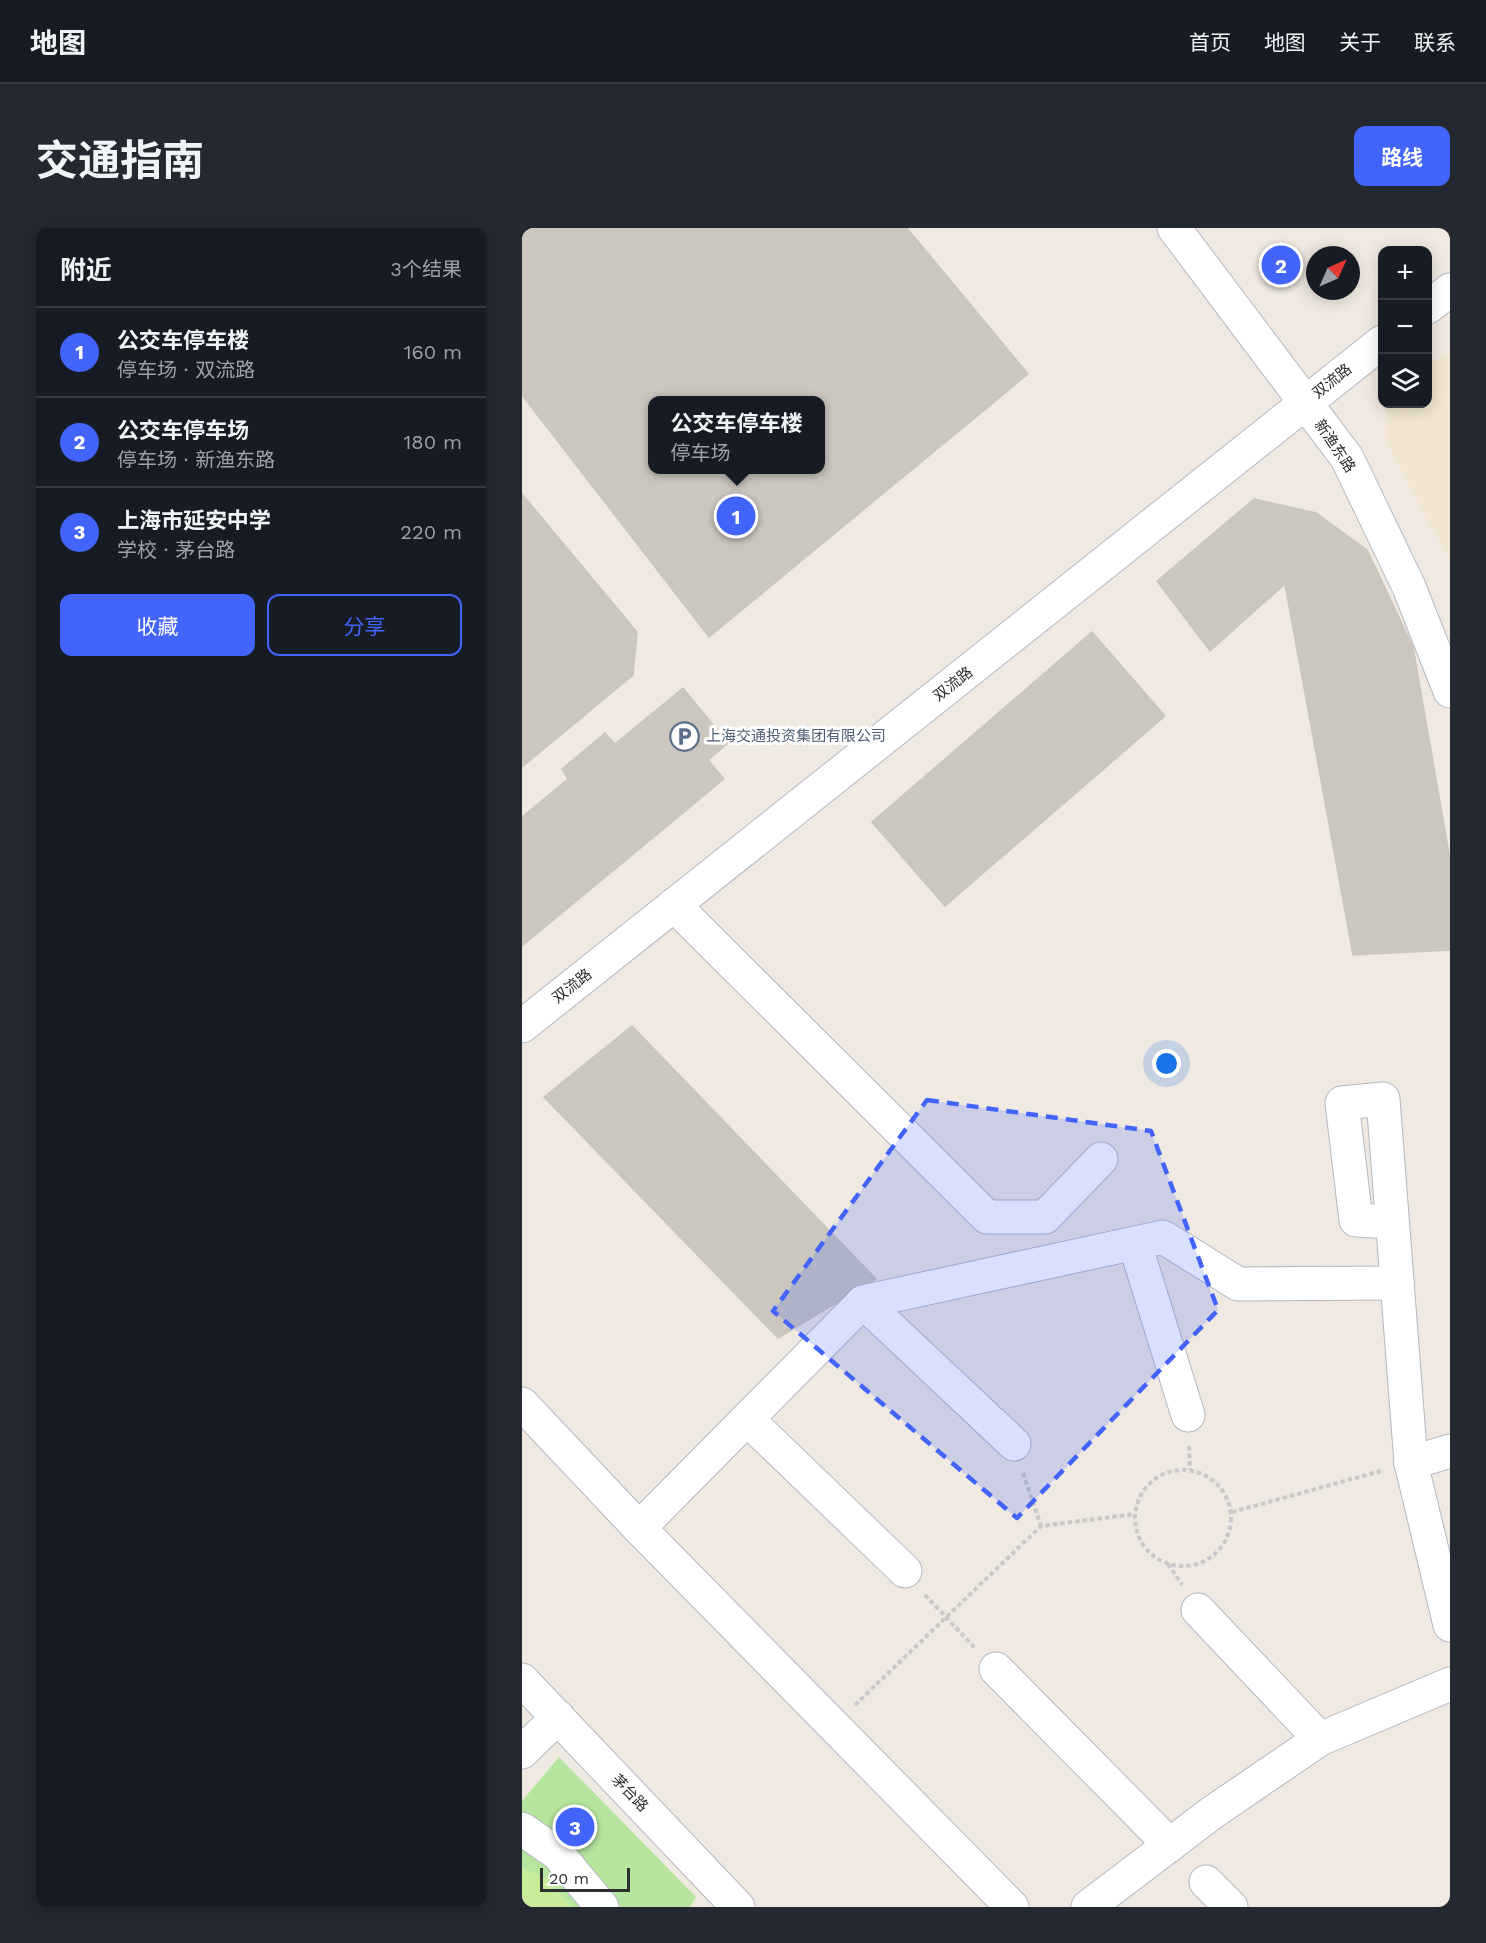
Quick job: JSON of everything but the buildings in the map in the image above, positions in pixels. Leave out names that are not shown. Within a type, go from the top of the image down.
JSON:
[{"type":"street","name":"新渔东路","points":[[1174,228],[1347,458],[1409,587],[1450,691]]},
{"type":"street","points":[[1432,304],[1450,290]]},
{"type":"street","name":"双流路","points":[[522,1026],[1378,346]]},
{"type":"street","points":[[674,905],[987,1217],[1045,1217],[1101,1159]]},
{"type":"street","points":[[1392,1222],[1411,1462],[1450,1625]]},
{"type":"street","points":[[639,1528],[863,1302],[1163,1237],[1238,1284],[1397,1283]]},
{"type":"street","points":[[1135,1244],[1188,1415]]},
{"type":"street","points":[[863,1302],[1014,1444]]},
{"type":"street","points":[[522,1404],[639,1528],[1012,1907]]},
{"type":"street","points":[[747,1419],[905,1571]]},
{"type":"street","points":[[1411,1462],[1450,1451]]},
{"type":"street","points":[[1198,1610],[1320,1739]]},
{"type":"street","points":[[996,1669],[1170,1845]]},
{"type":"street","name":"茅台路","points":[[522,1680],[738,1907]]},
{"type":"street","points":[[1088,1907],[1213,1812],[1320,1739],[1450,1684]]},
{"type":"street","points":[[522,1752],[558,1717]]},
{"type":"street","points":[[522,1829],[558,1854],[602,1907]]},
{"type":"street","points":[[1206,1882],[1231,1907]]},
{"type":"path","points":[[1014,1444],[1041,1526]]},
{"type":"path","points":[[1232,1512],[1411,1462]]},
{"type":"path","points":[[1174,1470],[1190,1470],[1205,1474],[1218,1484],[1227,1497],[1232,1512],[1230,1528],[1224,1543],[1214,1555],[1200,1563],[1184,1566],[1168,1563],[1154,1556],[1143,1544],[1137,1530],[1135,1514],[1139,1499],[1147,1486],[1159,1475],[1174,1470]]},
{"type":"path","points":[[834,1725],[1041,1526],[1135,1514]]},
{"type":"path","points":[[945,1618],[996,1669]]},
{"type":"highlighted area","points":[[927,1100],[1151,1131],[1218,1310],[1017,1518],[773,1311]]},
{"type":"shaded area","points":[[1450,351],[1450,561],[1386,442],[1386,408],[1432,408],[1432,362]]},
{"type":"green space","points":[[559,1757],[696,1897],[690,1907],[572,1907],[547,1879],[522,1868],[522,1801]]},
{"type":"green space","points":[[522,1868],[547,1879],[572,1907],[522,1907]]},
{"type":"place","name":"公交车停车场","points":[[1281,265]]},
{"type":"place","name":"公交车停车楼","points":[[736,516]]},
{"type":"place","name":"上海交通投资集团有限公司","points":[[685,736]]},
{"type":"place","name":"上海市延安中学","points":[[575,1827]]}]
